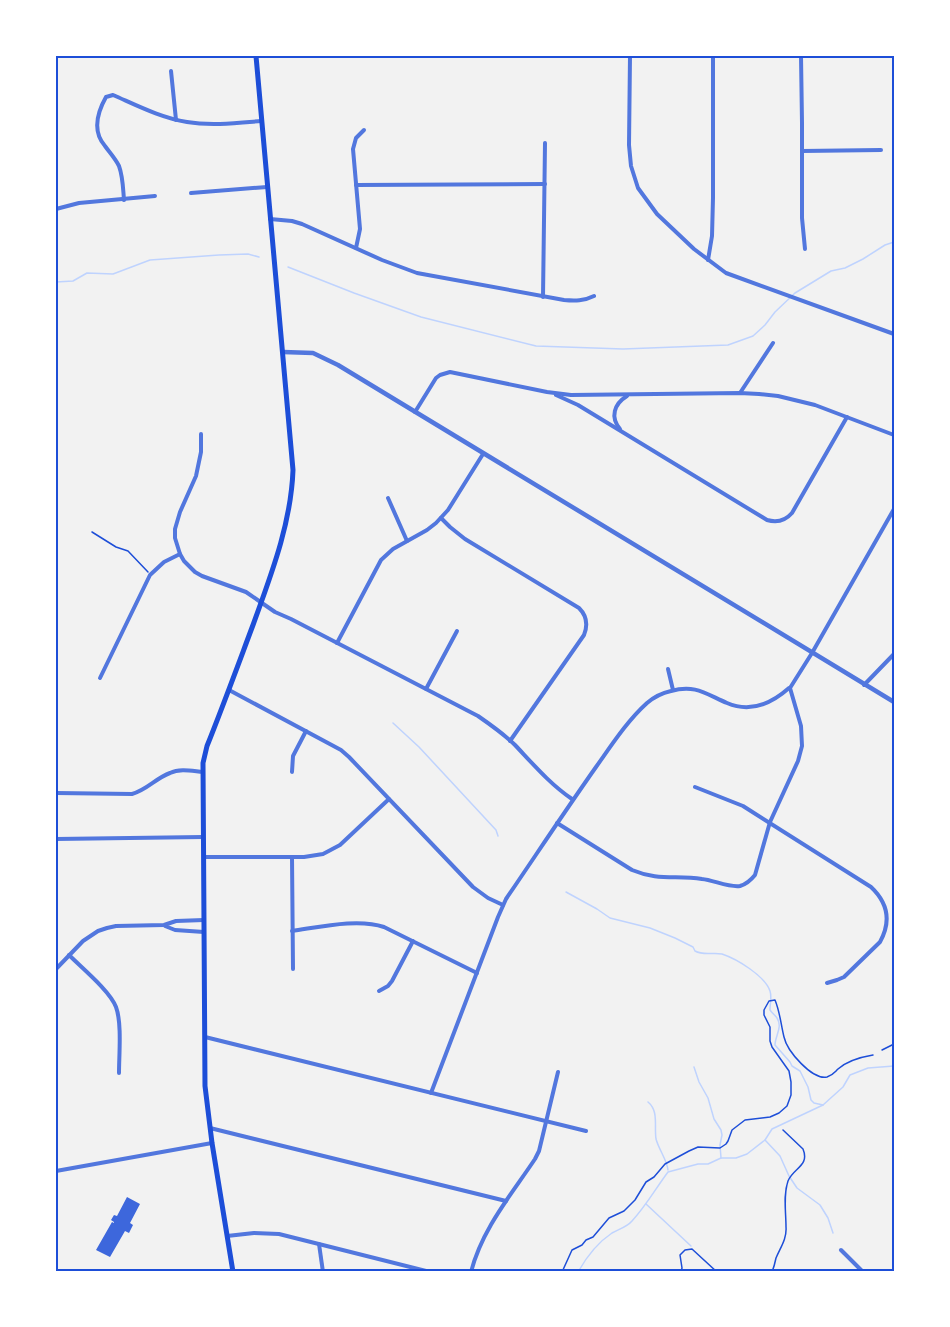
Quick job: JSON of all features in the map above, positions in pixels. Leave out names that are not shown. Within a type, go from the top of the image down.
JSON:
[{"type":"main road","points":[[232,1272],[205,1086],[203,772],[207,746],[261,602],[286,524],[292,488],[283,352],[256,56]]},
{"type":"street","points":[[630,56],[632,171],[638,188],[661,219],[708,260],[731,275],[894,334]]},
{"type":"street","points":[[708,260],[712,236],[713,56]]},
{"type":"street","points":[[801,56],[802,218],[805,249]]},
{"type":"street","points":[[171,71],[176,120]]},
{"type":"street","points":[[124,200],[119,167],[115,158],[98,137],[97,120],[106,97],[112,95],[189,123],[261,121]]},
{"type":"street","points":[[356,248],[360,229],[354,143],[364,130]]},
{"type":"street","points":[[543,297],[545,143]]},
{"type":"street","points":[[802,151],[880,150]]},
{"type":"street","points":[[356,185],[545,184]]},
{"type":"street","points":[[191,193],[267,187]]},
{"type":"street","points":[[56,209],[79,203],[155,196]]},
{"type":"street","points":[[270,219],[302,224],[417,273],[543,297],[578,301],[594,296]]},
{"type":"street","points":[[740,393],[773,343]]},
{"type":"street","points":[[283,352],[300,351],[320,355],[894,702]]},
{"type":"street","points":[[415,412],[436,378],[450,372],[571,395],[740,393],[769,395],[797,400],[894,435]]},
{"type":"street","points":[[547,392],[578,405],[770,521],[783,520],[792,513],[847,417]]},
{"type":"street","points":[[622,432],[615,421],[615,409],[620,400],[630,394]]},
{"type":"street","points":[[201,435],[201,452],[196,476],[175,529],[180,554],[195,572],[246,592],[275,612],[478,716],[510,741],[542,775],[573,800]]},
{"type":"street","points":[[337,643],[381,560],[393,549],[427,530],[441,518],[483,454]]},
{"type":"street","points":[[388,498],[407,541]]},
{"type":"street","points":[[431,1093],[503,905],[556,823],[619,735],[641,709],[654,698],[673,690],[700,690],[725,702],[744,707],[770,702],[790,688],[894,509]]},
{"type":"street","points":[[441,518],[465,539],[579,608],[586,617],[587,628],[584,635],[510,741]]},
{"type":"street","points":[[100,678],[150,575],[164,562],[180,554]]},
{"type":"street","points":[[426,689],[457,632]]},
{"type":"street","points":[[864,685],[894,654]]},
{"type":"street","points":[[668,669],[673,690]]},
{"type":"street","points":[[556,823],[642,874],[663,878],[687,877],[735,886],[747,883],[755,874],[770,822],[798,760],[801,726],[790,688]]},
{"type":"street","points":[[229,690],[341,750],[473,887],[503,905]]},
{"type":"street","points":[[292,772],[293,756],[306,731]]},
{"type":"street","points":[[56,793],[132,794],[143,790],[170,772],[183,770],[203,772]]},
{"type":"street","points":[[695,787],[743,806],[877,892],[884,905],[887,921],[880,942],[843,977],[827,983]]},
{"type":"street","points":[[204,857],[314,856],[332,850],[352,835],[389,799]]},
{"type":"street","points":[[56,839],[203,837]]},
{"type":"street","points":[[292,857],[293,969]]},
{"type":"street","points":[[747,883],[751,890]]},
{"type":"street","points":[[164,926],[176,921],[204,920]]},
{"type":"street","points":[[292,931],[367,923],[384,927],[477,973]]},
{"type":"street","points":[[56,966],[90,936],[107,928],[164,926],[175,930],[204,932]]},
{"type":"street","points":[[380,991],[392,981],[413,941]]},
{"type":"street","points":[[69,955],[108,994],[116,1007],[119,1019],[119,1073]]},
{"type":"street","points":[[204,1037],[586,1131]]},
{"type":"street","points":[[471,1272],[488,1228],[535,1159],[558,1072]]},
{"type":"street","points":[[210,1128],[506,1201]]},
{"type":"street","points":[[56,1171],[212,1143]]},
{"type":"street","points":[[227,1236],[279,1234],[430,1272]]},
{"type":"street","points":[[319,1244],[323,1272]]},
{"type":"street","points":[[841,1250],[863,1272]]},
{"type":"path","points":[[92,532],[116,547],[128,551],[150,575]]},
{"type":"path","points":[[562,1272],[572,1250],[593,1237],[609,1218],[624,1211],[646,1182],[654,1177],[665,1164],[698,1148],[720,1148],[728,1141],[732,1130],[745,1120],[770,1117],[787,1106],[791,1095],[791,1082],[789,1071],[770,1041],[770,1028],[764,1015],[769,1001],[776,1000],[786,1042],[797,1059],[814,1074],[824,1078],[834,1074],[838,1068],[850,1062],[873,1054]]},
{"type":"path","points":[[882,1050],[894,1044]]},
{"type":"path","points":[[772,1272],[785,1238],[786,1189],[791,1175],[803,1164],[805,1152],[783,1130]]},
{"type":"path","points":[[681,1272],[680,1255],[685,1250],[692,1249],[717,1272]]},
{"type":"building","points":[[127,1197],[140,1204],[130,1223],[133,1225],[129,1233],[125,1231],[110,1257],[96,1250],[112,1222],[114,1223],[111,1220],[114,1215],[117,1216]]},
{"type":"waterway","points":[[288,267],[421,317],[536,346],[623,349],[728,345],[753,336],[795,293],[831,271],[845,268],[894,242]]},
{"type":"waterway","points":[[56,282],[73,281],[87,273],[113,274],[150,260],[248,254],[259,257]]},
{"type":"waterway","points":[[393,723],[419,747],[496,830],[498,836]]},
{"type":"waterway","points":[[566,892],[610,918],[650,928],[675,938],[698,952],[722,954],[757,974],[770,991],[770,1010],[779,1021],[775,1045],[792,1066],[800,1071],[808,1087],[811,1100],[823,1105]]},
{"type":"waterway","points":[[578,1272],[602,1241],[632,1221],[668,1172],[698,1164],[708,1164],[721,1158],[736,1158],[747,1154],[765,1140],[772,1129],[823,1105],[843,1087],[850,1075],[868,1068],[894,1066]]},
{"type":"waterway","points":[[694,1067],[708,1098],[714,1119],[721,1130],[721,1158]]},
{"type":"waterway","points":[[648,1102],[654,1110],[656,1139],[668,1170]]},
{"type":"waterway","points":[[765,1140],[780,1156],[797,1188],[820,1205],[833,1233]]},
{"type":"waterway","points":[[646,1204],[691,1246]]}]
